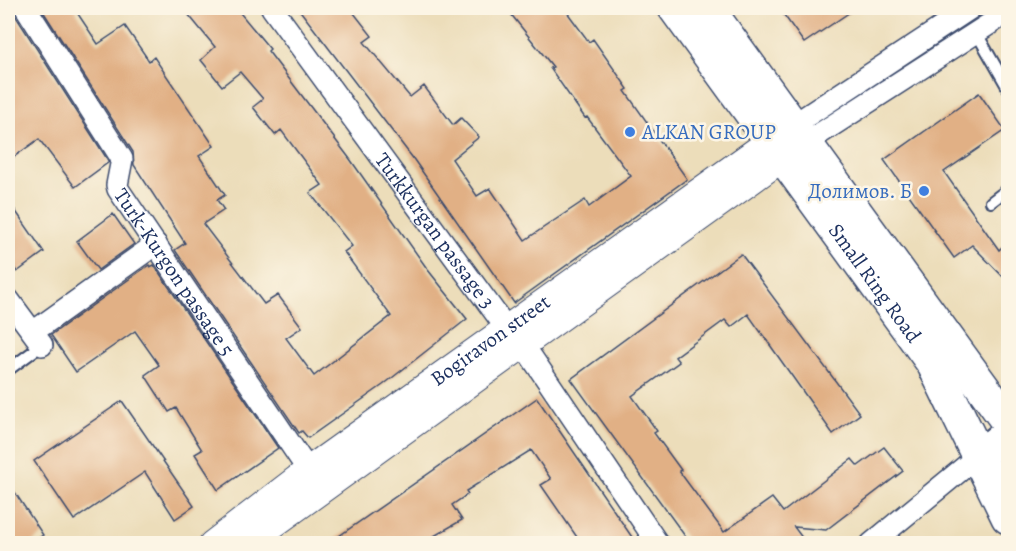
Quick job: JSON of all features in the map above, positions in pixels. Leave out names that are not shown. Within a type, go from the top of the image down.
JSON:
[{"type":"highway","name":"Small Ring Road","points":[[675,8],[788,142],[1008,422]]},
{"type":"highway","name":"Small Ring Road","points":[[707,8],[788,142],[933,363],[1008,517]]},
{"type":"main road","points":[[978,456],[1008,432]]},
{"type":"street","name":"Turk-Kurgon passage 5","points":[[26,8],[122,159],[117,185],[308,470]]},
{"type":"street","name":"Turkkurgan passage 3","points":[[272,8],[514,336],[658,543]]},
{"type":"street","points":[[788,142],[964,9]]},
{"type":"street","points":[[788,142],[1008,12]]},
{"type":"street","name":"Bogiravon street","points":[[212,543],[308,470],[514,336],[788,142]]},
{"type":"street","points":[[8,299],[37,338],[156,244]]},
{"type":"street","name":"Bogiravon street","points":[[247,543],[514,336]]},
{"type":"street","points":[[871,543],[978,456]]},
{"type":"lane","points":[[976,32],[1008,88]]},
{"type":"lane","points":[[991,202],[1008,189]]},
{"type":"lane","points":[[8,370],[37,338]]},
{"type":"building","points":[[8,8],[13,8],[15,15],[109,162],[75,187],[39,139],[8,161]]},
{"type":"building","points":[[41,8],[74,8],[98,44],[125,26],[149,61],[154,57],[214,146],[199,156],[225,195],[217,200],[224,210],[203,224],[264,304],[278,295],[302,327],[286,338],[314,376],[391,316],[344,252],[352,246],[310,193],[322,185],[281,130],[275,135],[253,107],[263,99],[240,72],[222,86],[201,60],[215,47],[183,8],[236,8],[270,49],[268,51],[350,159],[428,270],[467,319],[383,385],[308,438],[302,431],[299,433],[175,250],[185,243],[134,165],[133,152]]},
{"type":"building","points":[[298,8],[350,8],[372,36],[364,42],[410,97],[424,86],[453,125],[461,118],[479,137],[452,159],[477,196],[490,188],[525,240],[585,200],[589,207],[631,176],[587,117],[585,118],[550,68],[553,67],[506,8],[564,8],[589,42],[593,39],[628,89],[625,91],[687,179],[514,303],[412,157]]},
{"type":"building","points":[[779,8],[856,8],[804,43]]},
{"type":"building","points":[[979,93],[1005,130],[944,172],[999,250],[1008,241],[1008,282],[972,245],[954,258],[884,160]]},
{"type":"building","points":[[8,200],[44,252],[17,272],[8,259]]},
{"type":"building","points":[[113,214],[134,244],[98,270],[77,241]]},
{"type":"building","points":[[741,254],[860,414],[833,434],[748,314],[731,327],[725,320],[675,357],[679,362],[632,396],[657,431],[654,433],[681,470],[679,471],[724,532],[772,498],[783,512],[852,459],[858,466],[884,447],[903,471],[826,530],[794,527],[806,543],[690,543],[571,379]]},
{"type":"building","points":[[149,265],[150,267],[154,265],[278,448],[218,490],[195,454],[202,450],[176,408],[169,412],[145,375],[159,365],[135,331],[76,372],[51,335]]},
{"type":"building","points":[[537,398],[636,543],[581,543],[541,485],[551,479],[531,450],[466,491],[468,494],[452,505],[462,520],[422,543],[329,543]]},
{"type":"building","points":[[122,401],[194,506],[175,519],[145,472],[74,520],[34,461]]},
{"type":"building","points":[[8,482],[43,535],[31,543],[8,543]]},
{"type":"place","name":"ALKAN GROUP","points":[[630,132]]},
{"type":"place","name":"Долимов. Б","points":[[924,191]]}]
